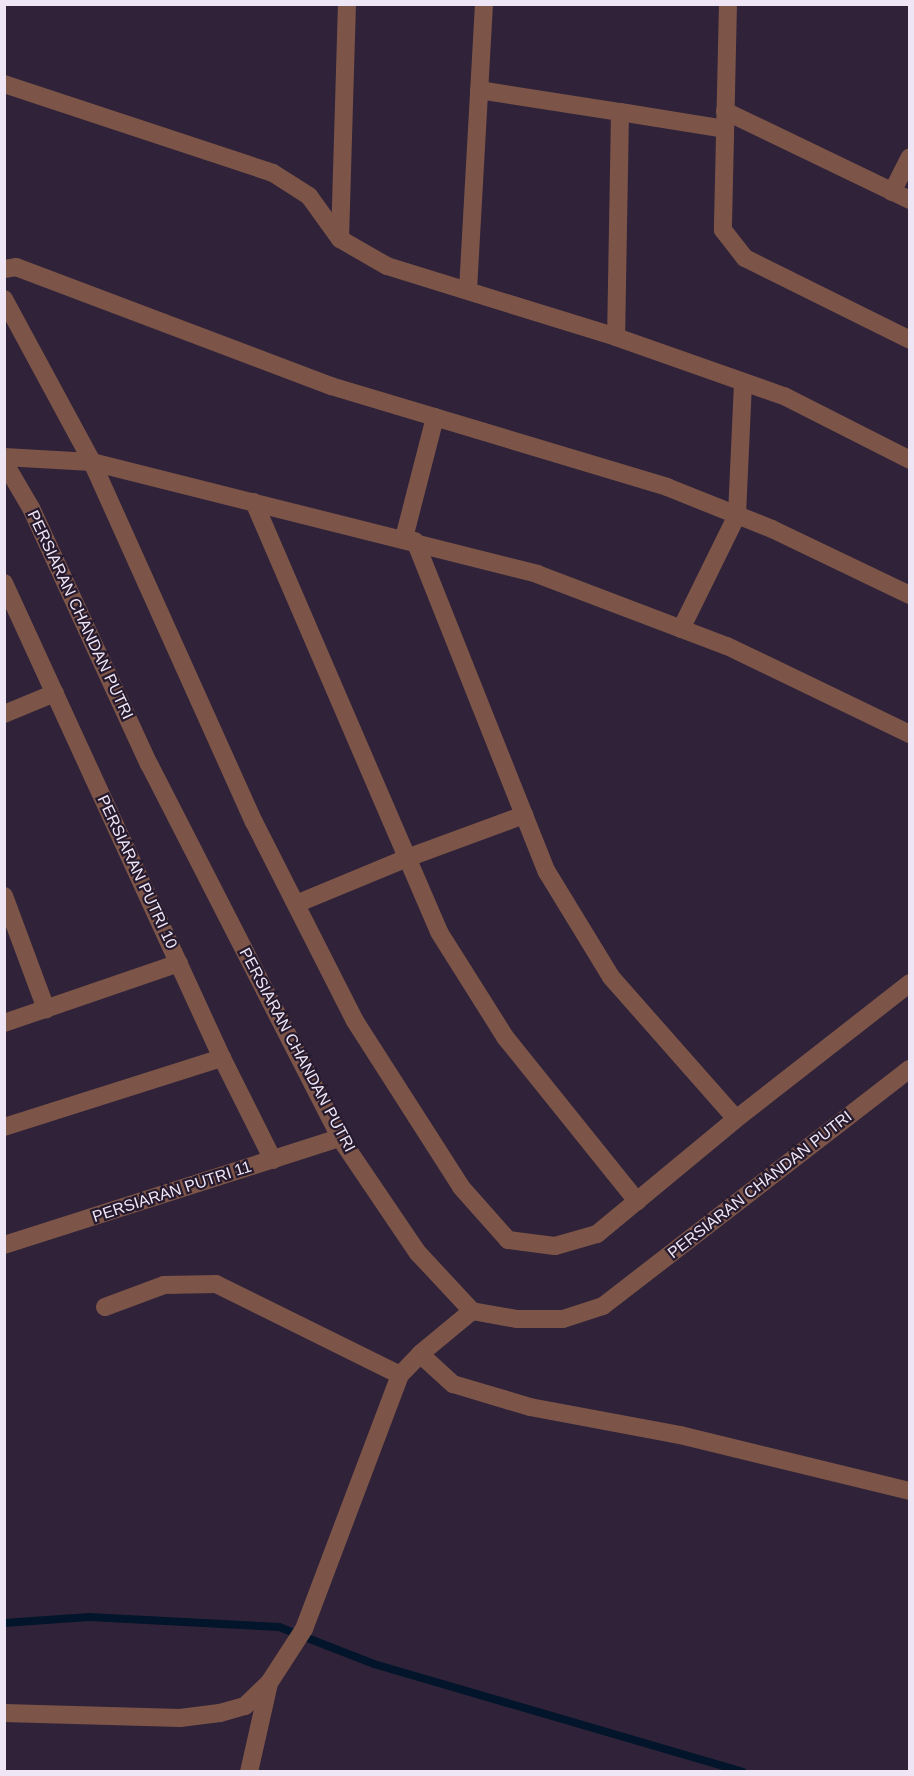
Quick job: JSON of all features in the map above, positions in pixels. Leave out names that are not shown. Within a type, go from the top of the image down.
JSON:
[{"type":"street","points":[[340,239],[347,4]]},
{"type":"street","points":[[468,291],[484,4]]},
{"type":"street","points":[[728,4],[723,230],[745,258],[909,340]]},
{"type":"street","points":[[4,84],[273,173],[309,196],[340,239],[387,266],[616,337],[784,396],[909,460]]},
{"type":"street","points":[[479,90],[725,129]]},
{"type":"street","points":[[725,111],[909,200]]},
{"type":"street","points":[[616,337],[620,112]]},
{"type":"street","points":[[892,192],[909,157]]},
{"type":"street","points":[[4,269],[16,267],[331,386],[667,487],[772,529],[909,596]]},
{"type":"street","points":[[4,299],[92,462],[254,822],[361,1031],[461,1187],[508,1240],[555,1246],[597,1234],[736,1119],[909,983]]},
{"type":"street","points":[[681,628],[737,515],[743,382]]},
{"type":"street","points":[[435,417],[410,540],[547,872],[611,977],[736,1119]]},
{"type":"street","points":[[4,457],[92,462],[410,540],[537,574],[727,646],[909,734]]},
{"type":"street","name":"PERSIARAN CHANDAN PUTRI","points":[[4,462],[31,508],[149,764],[340,1138],[418,1253],[472,1311],[517,1319],[563,1319],[603,1306],[909,1069]]},
{"type":"street","points":[[254,502],[440,932],[506,1037],[637,1201]]},
{"type":"street","name":"PERSIARAN PUTRI 10","points":[[4,582],[222,1058],[273,1160]]},
{"type":"street","points":[[4,714],[55,693]]},
{"type":"street","points":[[296,904],[407,858],[524,815]]},
{"type":"street","points":[[4,896],[46,1009]]},
{"type":"street","points":[[4,1023],[179,963]]},
{"type":"street","points":[[4,1128],[222,1058]]},
{"type":"street","name":"PERSIARAN PUTRI 11","points":[[4,1245],[340,1138]]},
{"type":"street","points":[[105,1306],[165,1285],[216,1284],[400,1375]]},
{"type":"street","points":[[4,1713],[180,1718],[220,1713],[244,1706],[269,1683],[304,1629],[400,1375],[420,1354],[472,1311]]},
{"type":"street","points":[[420,1354],[453,1384],[530,1407],[680,1435],[909,1491]]},
{"type":"street","points":[[249,1772],[269,1683]]},
{"type":"waterway","points":[[4,1623],[89,1617],[279,1627],[374,1664],[743,1772]]}]
